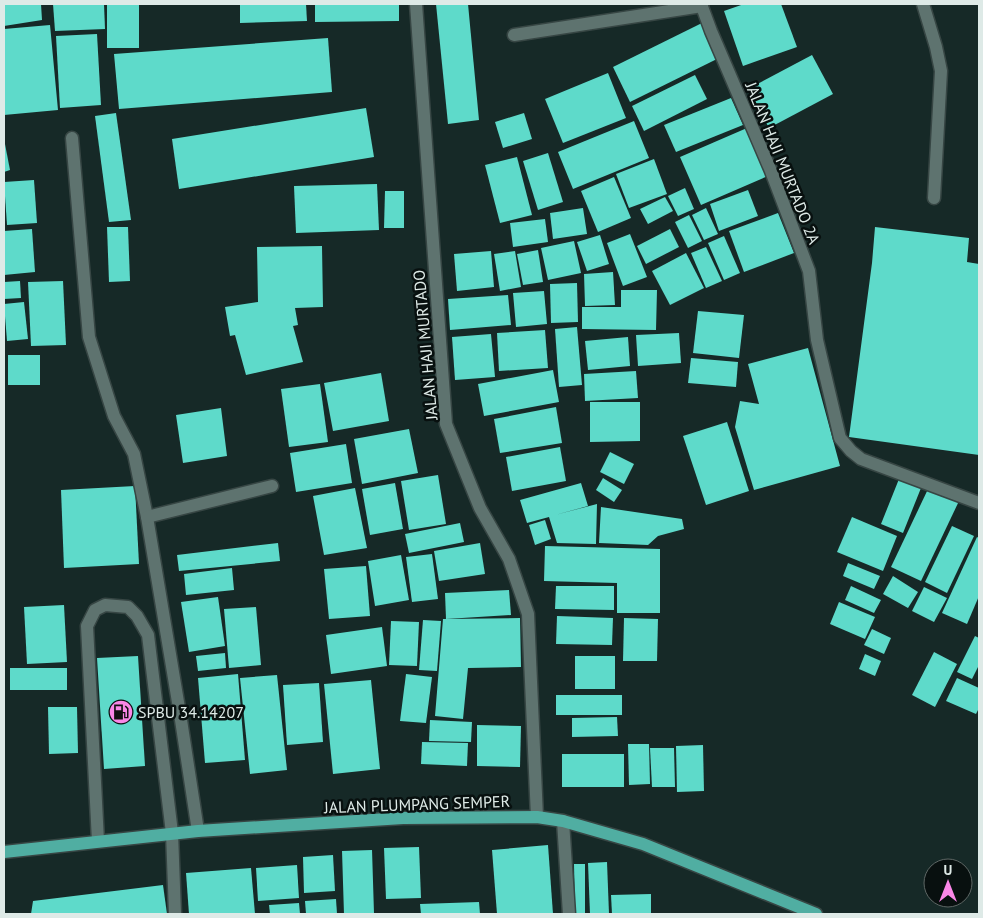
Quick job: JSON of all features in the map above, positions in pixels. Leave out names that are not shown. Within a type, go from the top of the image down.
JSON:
[{"type":"main road","name":"JALAN PLUMPANG SEMPER","points":[[4,852],[198,831],[403,818],[537,817],[564,821],[643,844],[796,910],[816,914]]},
{"type":"street","name":"JALAN HAJI MURTADO","points":[[416,4],[446,424],[480,508],[509,559],[528,614],[537,817]]},
{"type":"street","points":[[923,4],[941,71],[934,198]]},
{"type":"street","points":[[514,35],[701,5]]},
{"type":"street","name":"JALAN HAJI MURTADO 2A","points":[[701,5],[772,171],[809,271],[818,340],[840,438],[861,460],[979,503]]},
{"type":"street","points":[[72,138],[89,337],[114,416],[134,454],[147,517],[198,831]]},
{"type":"street","points":[[147,517],[272,486]]},
{"type":"street","points":[[98,841],[87,626],[95,610],[105,605],[128,607],[137,616],[148,635],[172,833],[176,914]]},
{"type":"street","points":[[564,821],[569,914]]},
{"type":"building","points":[[4,4],[41,4],[42,20],[4,26]]},
{"type":"building","points":[[53,4],[104,4],[105,29],[55,31]]},
{"type":"building","points":[[107,4],[139,4],[139,48],[107,48]]},
{"type":"building","points":[[240,4],[306,4],[307,21],[240,23]]},
{"type":"building","points":[[315,4],[399,4],[399,21],[315,22]]},
{"type":"building","points":[[436,4],[468,4],[479,120],[448,124]]},
{"type":"building","points":[[744,4],[781,4],[797,47],[743,66],[724,11]]},
{"type":"building","points":[[704,22],[721,57],[630,102],[613,67]]},
{"type":"building","points":[[50,25],[58,110],[4,115],[4,29]]},
{"type":"building","points":[[97,34],[101,105],[60,108],[56,36]]},
{"type":"building","points":[[328,38],[332,92],[119,109],[114,54]]},
{"type":"building","points":[[812,55],[833,94],[769,128],[748,89]]},
{"type":"building","points":[[608,73],[626,118],[563,143],[545,99]]},
{"type":"building","points":[[695,75],[707,99],[644,131],[632,106]]},
{"type":"building","points":[[731,98],[743,125],[676,152],[664,125]]},
{"type":"building","points":[[366,108],[374,157],[179,189],[172,139]]},
{"type":"building","points":[[116,113],[131,220],[109,222],[95,116]]},
{"type":"building","points":[[524,113],[532,139],[503,148],[495,122]]},
{"type":"building","points":[[634,121],[649,158],[573,189],[558,152]]},
{"type":"building","points":[[747,128],[768,176],[701,205],[680,157]]},
{"type":"building","points":[[4,139],[10,170],[4,172]]},
{"type":"building","points":[[548,153],[563,202],[538,210],[523,161]]},
{"type":"building","points":[[517,157],[532,215],[500,223],[485,165]]},
{"type":"building","points":[[654,159],[667,194],[629,208],[616,174]]},
{"type":"building","points":[[614,177],[631,218],[598,232],[581,191]]},
{"type":"building","points":[[34,180],[37,223],[7,225],[4,182]]},
{"type":"building","points":[[377,184],[379,230],[296,233],[294,186]]},
{"type":"building","points":[[685,188],[694,209],[678,216],[668,196]]},
{"type":"building","points":[[748,190],[758,216],[719,231],[710,204]]},
{"type":"building","points":[[385,191],[404,191],[404,228],[384,228]]},
{"type":"building","points":[[665,197],[673,211],[648,224],[640,209]]},
{"type":"building","points":[[583,208],[587,234],[553,239],[550,213]]},
{"type":"building","points":[[706,208],[718,234],[704,240],[692,215]]},
{"type":"building","points":[[778,213],[794,253],[744,272],[729,231]]},
{"type":"building","points":[[689,215],[702,241],[688,248],[675,222]]},
{"type":"building","points":[[545,219],[548,242],[513,247],[510,223]]},
{"type":"building","points":[[107,227],[128,227],[130,281],[109,282]]},
{"type":"building","points":[[875,227],[969,238],[967,262],[979,264],[979,455],[849,437]]},
{"type":"building","points":[[32,229],[35,272],[4,275],[4,231]]},
{"type":"building","points":[[670,229],[679,247],[646,264],[637,246]]},
{"type":"building","points":[[630,234],[647,277],[623,286],[607,243]]},
{"type":"building","points":[[600,235],[609,264],[587,271],[577,242]]},
{"type":"building","points":[[724,236],[740,273],[724,280],[708,243]]},
{"type":"building","points":[[574,241],[581,273],[548,280],[541,248]]},
{"type":"building","points":[[322,246],[323,307],[295,308],[298,325],[293,326],[303,362],[246,375],[235,335],[230,336],[225,307],[258,302],[257,247]]},
{"type":"building","points":[[706,247],[722,281],[706,288],[691,253]]},
{"type":"building","points":[[538,250],[543,282],[523,285],[517,254]]},
{"type":"building","points":[[491,251],[494,287],[457,291],[454,254]]},
{"type":"building","points":[[515,251],[521,287],[500,291],[494,254]]},
{"type":"building","points":[[686,253],[704,288],[670,305],[652,271]]},
{"type":"building","points":[[613,272],[615,305],[585,306],[584,274]]},
{"type":"building","points":[[20,281],[21,298],[4,299],[4,282]]},
{"type":"building","points":[[63,281],[66,345],[31,346],[28,282]]},
{"type":"building","points":[[577,283],[578,322],[551,323],[550,284]]},
{"type":"building","points":[[621,290],[657,290],[656,330],[582,329],[582,307],[621,307]]},
{"type":"building","points":[[544,291],[547,324],[516,327],[513,293]]},
{"type":"building","points":[[508,295],[511,325],[450,330],[448,299]]},
{"type":"building","points":[[24,302],[28,339],[7,341],[4,304]]},
{"type":"building","points":[[698,311],[744,315],[739,358],[693,353]]},
{"type":"building","points":[[577,327],[582,385],[559,387],[555,329]]},
{"type":"building","points":[[545,330],[548,368],[499,371],[497,333]]},
{"type":"building","points":[[679,333],[681,363],[638,366],[636,335]]},
{"type":"building","points":[[491,334],[495,377],[455,380],[452,337]]},
{"type":"building","points":[[628,337],[630,366],[588,370],[585,341]]},
{"type":"building","points":[[808,348],[840,466],[754,490],[735,427],[740,401],[759,404],[748,364]]},
{"type":"building","points":[[8,355],[40,355],[40,385],[8,385]]},
{"type":"building","points":[[691,358],[738,362],[736,387],[688,383]]},
{"type":"building","points":[[553,370],[559,402],[484,416],[478,384]]},
{"type":"building","points":[[636,371],[638,398],[585,401],[584,374]]},
{"type":"building","points":[[381,373],[389,421],[333,431],[324,383]]},
{"type":"building","points":[[320,384],[328,442],[289,447],[281,389]]},
{"type":"building","points":[[590,402],[640,402],[640,441],[590,442]]},
{"type":"building","points":[[556,407],[562,443],[500,453],[494,419]]},
{"type":"building","points":[[221,408],[227,456],[183,463],[176,415]]},
{"type":"building","points":[[727,422],[749,491],[706,505],[683,436]]},
{"type":"building","points":[[409,429],[418,473],[362,484],[354,439]]},
{"type":"building","points":[[346,444],[352,483],[296,492],[290,453]]},
{"type":"building","points":[[560,447],[566,481],[512,491],[506,457]]},
{"type":"building","points":[[610,452],[634,464],[624,484],[600,472]]},
{"type":"building","points":[[438,475],[446,524],[409,530],[401,481]]},
{"type":"building","points":[[603,478],[622,490],[614,502],[596,490]]},
{"type":"building","points":[[899,479],[921,488],[903,533],[881,524]]},
{"type":"building","points":[[395,483],[403,529],[370,535],[362,489]]},
{"type":"building","points":[[581,483],[588,506],[555,515],[597,504],[596,544],[557,543],[549,517],[527,523],[520,500]]},
{"type":"building","points":[[135,486],[139,564],[64,568],[61,490]]},
{"type":"building","points":[[929,487],[959,501],[921,581],[891,567]]},
{"type":"building","points":[[355,488],[367,548],[324,555],[313,496]]},
{"type":"building","points":[[601,507],[682,519],[684,529],[658,536],[648,545],[599,543]]},
{"type":"building","points":[[852,517],[897,536],[883,571],[837,552]]},
{"type":"building","points":[[545,520],[551,539],[535,545],[529,525]]},
{"type":"building","points":[[460,523],[464,542],[409,553],[405,534]]},
{"type":"building","points":[[952,526],[974,536],[947,593],[925,582]]},
{"type":"building","points":[[977,537],[979,538],[979,596],[967,624],[942,613]]},
{"type":"building","points":[[278,543],[280,561],[179,571],[177,555]]},
{"type":"building","points":[[480,543],[485,574],[439,581],[434,551]]},
{"type":"building","points":[[545,546],[660,549],[660,613],[617,613],[617,583],[544,581]]},
{"type":"building","points":[[432,554],[438,599],[412,602],[406,557]]},
{"type":"building","points":[[401,555],[409,600],[375,606],[368,561]]},
{"type":"building","points":[[848,563],[880,576],[874,589],[843,576]]},
{"type":"building","points":[[366,566],[370,616],[329,619],[324,569]]},
{"type":"building","points":[[232,568],[234,590],[186,595],[184,574]]},
{"type":"building","points":[[893,576],[918,592],[908,608],[883,594]]},
{"type":"building","points":[[556,586],[614,586],[614,610],[555,609]]},
{"type":"building","points":[[851,586],[881,600],[874,613],[845,600]]},
{"type":"building","points":[[924,587],[947,598],[934,622],[912,611]]},
{"type":"building","points":[[509,590],[511,615],[446,619],[445,593]]},
{"type":"building","points":[[218,597],[225,646],[189,652],[181,602]]},
{"type":"building","points":[[839,602],[875,617],[865,639],[830,624]]},
{"type":"building","points":[[64,605],[67,662],[27,664],[24,607]]},
{"type":"building","points":[[256,607],[261,665],[229,668],[224,609]]},
{"type":"building","points":[[557,616],[613,618],[612,645],[556,644]]},
{"type":"building","points":[[520,618],[521,667],[468,668],[463,719],[435,716],[443,619]]},
{"type":"building","points":[[624,618],[658,619],[657,661],[623,661]]},
{"type":"building","points":[[423,620],[441,621],[437,671],[419,670]]},
{"type":"building","points":[[391,621],[419,622],[417,666],[389,665]]},
{"type":"building","points":[[382,627],[387,666],[331,674],[326,635]]},
{"type":"building","points":[[872,629],[891,638],[884,654],[864,645]]},
{"type":"building","points":[[975,636],[979,638],[979,665],[972,679],[957,672]]},
{"type":"building","points":[[934,652],[957,664],[935,707],[912,695]]},
{"type":"building","points":[[225,653],[226,668],[198,671],[196,656]]},
{"type":"building","points":[[865,654],[881,661],[875,676],[859,669]]},
{"type":"building","name":"SPBU 34.14207","points":[[138,656],[145,766],[104,769],[97,658]]},
{"type":"building","points":[[575,656],[615,656],[615,689],[575,689]]},
{"type":"building","points":[[10,668],[67,668],[67,690],[10,690]]},
{"type":"building","points":[[238,674],[245,760],[205,763],[198,678]]},
{"type":"building","points":[[406,674],[432,677],[426,723],[400,721]]},
{"type":"building","points":[[277,675],[287,770],[250,774],[240,678]]},
{"type":"building","points":[[957,678],[979,688],[979,708],[976,714],[946,701]]},
{"type":"building","points":[[371,680],[380,769],[333,774],[324,684]]},
{"type":"building","points":[[319,683],[323,742],[287,745],[283,685]]},
{"type":"building","points":[[556,695],[622,695],[622,715],[556,715]]},
{"type":"building","points":[[48,707],[77,707],[78,753],[49,754]]},
{"type":"building","points":[[617,717],[618,736],[572,737],[572,718]]},
{"type":"building","points":[[430,720],[472,722],[471,742],[429,741]]},
{"type":"building","points":[[477,725],[521,726],[520,767],[477,766]]},
{"type":"building","points":[[422,742],[468,743],[467,766],[421,764]]},
{"type":"building","points":[[628,744],[649,744],[650,784],[629,785]]},
{"type":"building","points":[[703,745],[704,791],[677,792],[676,746]]},
{"type":"building","points":[[650,748],[674,748],[675,787],[652,787]]},
{"type":"building","points":[[562,754],[624,754],[624,787],[562,787]]},
{"type":"building","points":[[548,845],[553,914],[497,914],[492,850]]},
{"type":"building","points":[[419,847],[421,898],[386,899],[384,848]]},
{"type":"building","points":[[372,850],[374,914],[344,914],[342,851]]},
{"type":"building","points":[[333,855],[335,891],[304,893],[303,857]]},
{"type":"building","points":[[607,862],[609,914],[590,914],[588,863]]},
{"type":"building","points":[[574,864],[585,864],[585,914],[575,914]]},
{"type":"building","points":[[297,865],[299,898],[258,901],[256,868]]},
{"type":"building","points":[[251,868],[255,914],[189,914],[186,873]]},
{"type":"building","points":[[163,885],[167,914],[31,914],[33,901]]},
{"type":"building","points":[[651,894],[651,914],[612,914],[611,895]]},
{"type":"building","points":[[336,899],[337,914],[306,914],[305,901]]},
{"type":"building","points":[[479,902],[480,914],[421,914],[420,904]]},
{"type":"building","points":[[299,903],[300,914],[270,914],[269,905]]},
{"type":"place","name":"SPBU 34.14207","points":[[121,712]]}]
